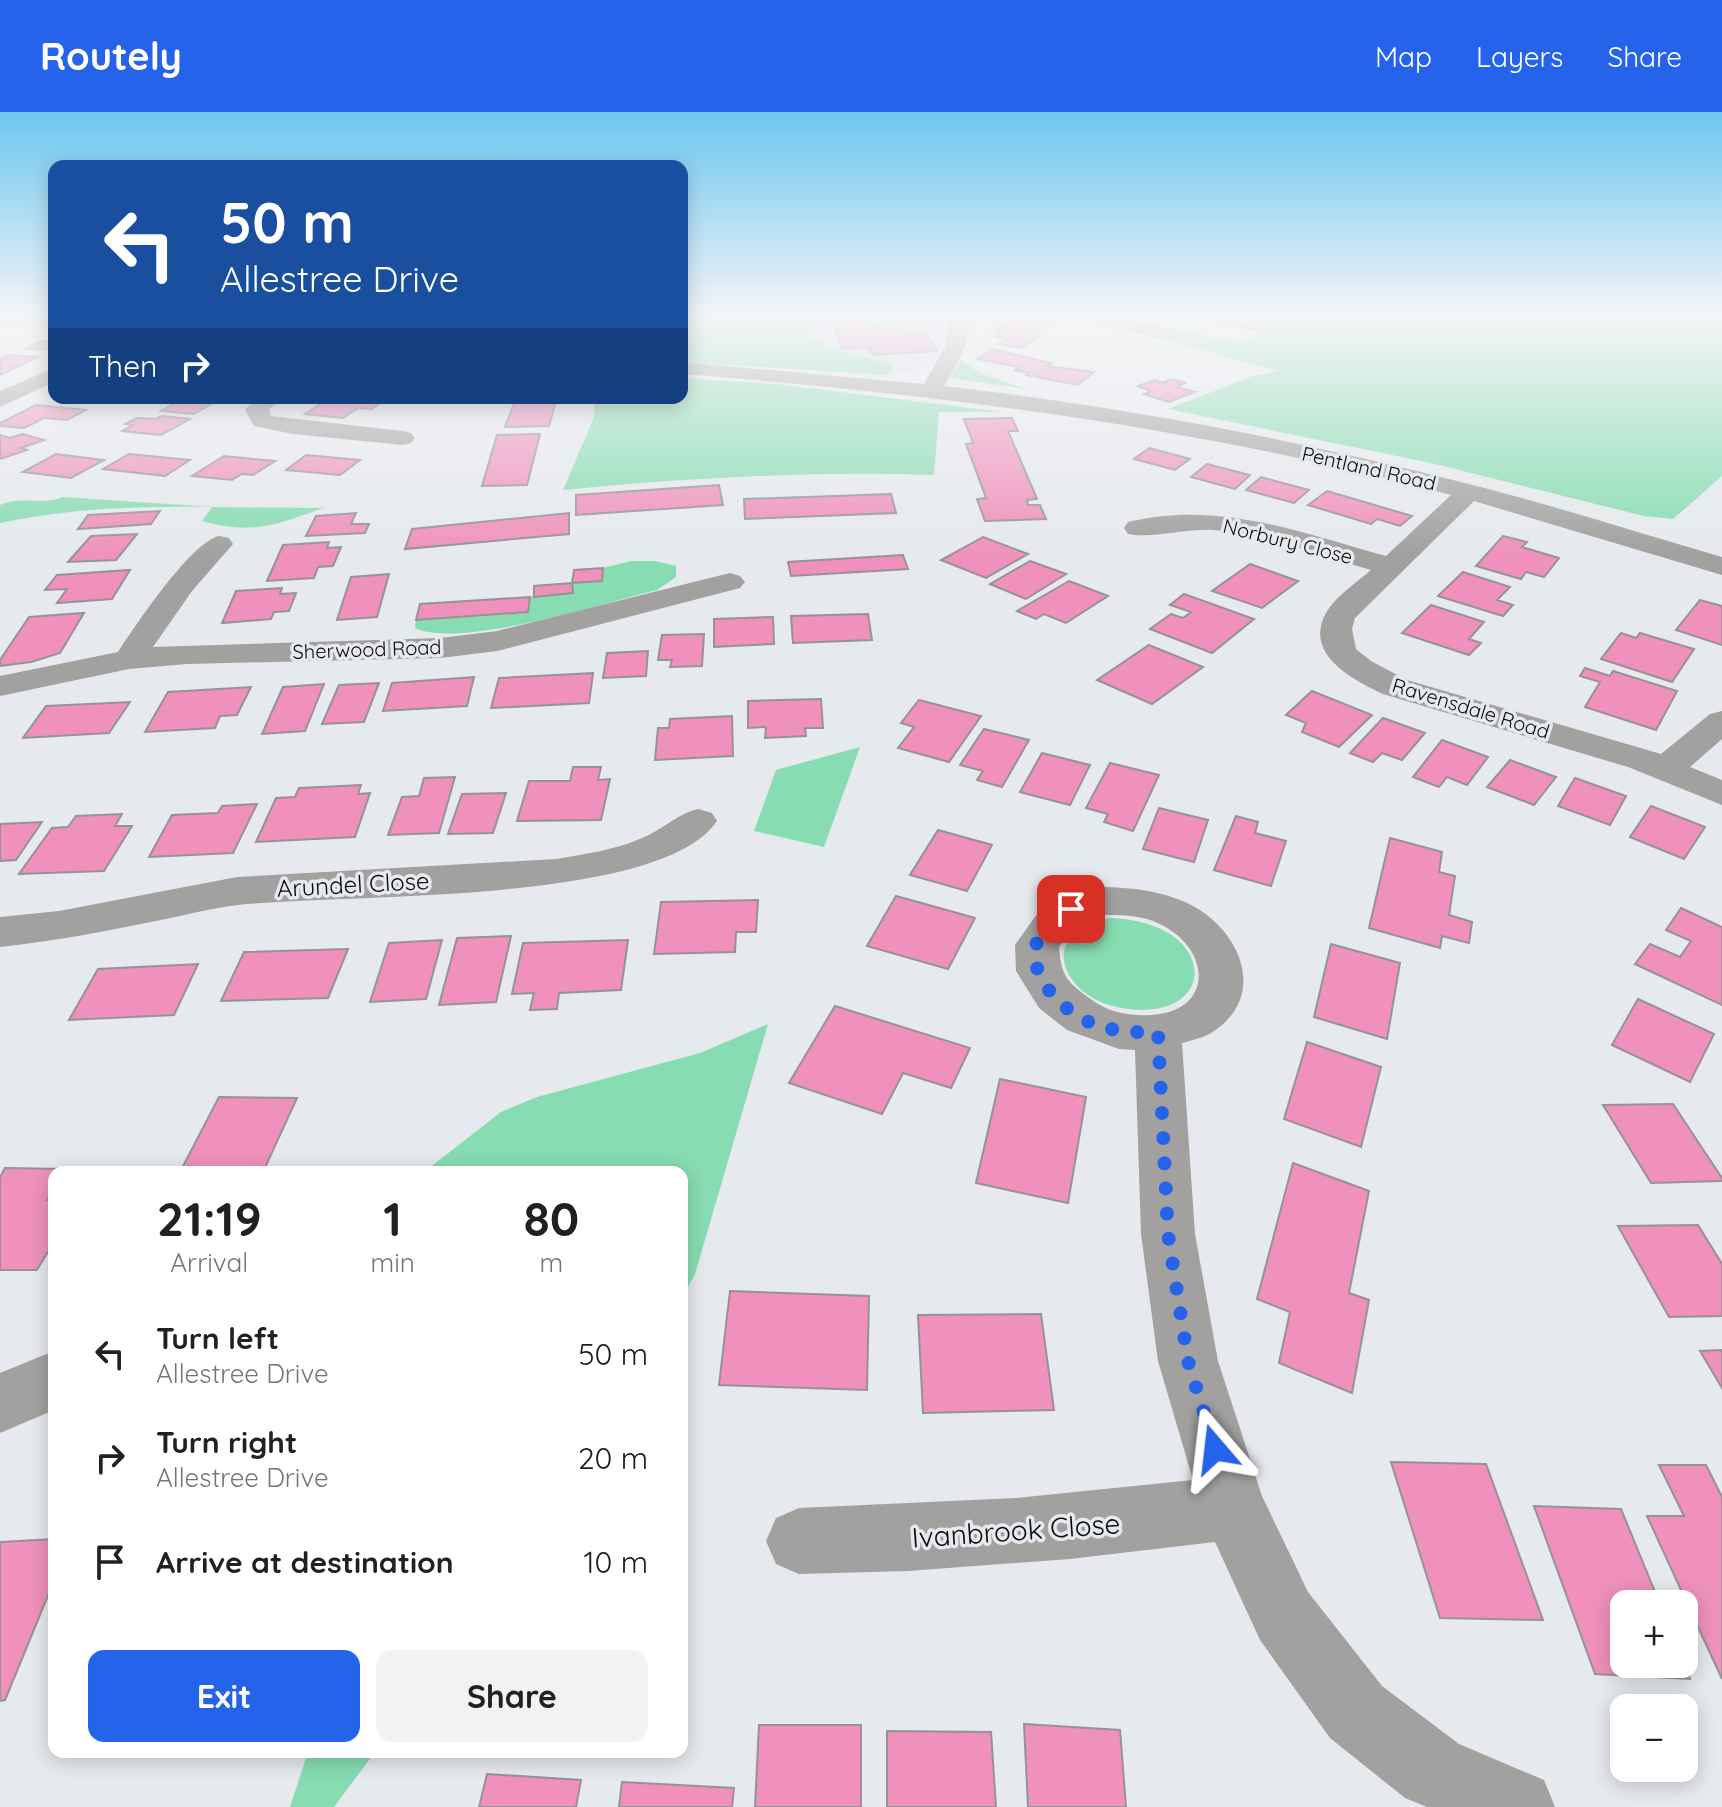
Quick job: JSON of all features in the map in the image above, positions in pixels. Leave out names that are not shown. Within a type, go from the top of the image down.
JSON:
[{"type":"street","name":"Pentland Road","points":[[981,396],[1073,409],[1231,438],[1469,492],[1720,563]]},
{"type":"street","points":[[261,404],[256,410],[262,421],[403,438]]},
{"type":"street","name":"Ravensdale Road","points":[[1469,492],[1340,615],[1334,630],[1337,645],[1347,659],[1366,673],[1395,687],[1585,741],[1666,769],[1722,794]]},
{"type":"street","name":"Norbury Close","points":[[1138,528],[1190,521],[1249,527],[1390,566]]},
{"type":"street","points":[[129,659],[158,613],[187,576],[219,544]]},
{"type":"street","name":"Sherwood Road","points":[[0,686],[129,659],[187,654],[440,648],[497,641],[730,582]]},
{"type":"street","points":[[1666,769],[1722,721]]},
{"type":"street","name":"Arundel Close","points":[[0,932],[59,926],[237,891],[556,872],[611,862],[657,847],[698,821]]},
{"type":"street","points":[[1158,1033],[1168,1234],[1188,1361],[1233,1507],[1284,1616],[1356,1712],[1426,1789],[1517,1807]]},
{"type":"street","points":[[0,1403],[48,1383]]},
{"type":"street","name":"Ivanbrook Close","points":[[799,1541],[921,1539],[1099,1526],[1233,1507]]},
{"type":"green space","points":[[688,396],[874,396],[1002,412],[939,412],[934,475],[748,476],[563,490],[594,417],[595,404],[688,404]]},
{"type":"green space","points":[[1201,396],[1722,396],[1722,476],[1673,519],[1644,516],[1431,463],[1168,409]]},
{"type":"green space","points":[[63,497],[213,507],[323,508],[278,523],[250,528],[202,521],[212,507],[105,509],[0,523],[0,505]]},
{"type":"green space","points":[[631,561],[655,561],[676,566],[676,577],[657,590],[533,622],[464,633],[436,633],[415,628],[416,620],[528,613],[530,597],[573,593],[572,583],[603,568]]},
{"type":"green space","points":[[860,747],[824,847],[754,831],[776,770]]},
{"type":"green space","points":[[1111,918],[1147,924],[1173,936],[1189,953],[1194,971],[1191,988],[1177,1002],[1154,1009],[1122,1008],[1094,998],[1071,978],[1064,955],[1071,937],[1089,925]]},
{"type":"green space","points":[[768,1024],[695,1274],[688,1287],[688,1166],[432,1166],[501,1112],[537,1097],[700,1053]]},
{"type":"green space","points":[[306,1758],[371,1758],[334,1807],[290,1807]]},
{"type":"building","points":[[1151,396],[1184,396],[1169,402]]},
{"type":"building","points":[[173,404],[211,404],[194,414],[161,411]]},
{"type":"building","points":[[321,404],[379,404],[372,409],[358,408],[343,418],[305,414]]},
{"type":"building","points":[[514,404],[555,404],[549,426],[505,427]]},
{"type":"building","points":[[36,405],[86,410],[67,420],[44,418],[24,428],[0,426],[0,423]]},
{"type":"building","points":[[162,416],[190,419],[161,435],[122,431],[133,425],[125,424],[137,418],[156,419]]},
{"type":"building","points":[[1012,418],[1018,431],[1008,431],[1037,499],[1027,500],[1028,505],[1040,505],[1046,519],[985,521],[977,499],[986,498],[966,444],[973,443],[964,419]]},
{"type":"building","points":[[22,434],[44,440],[21,448],[27,450],[0,459],[0,435],[10,438]]},
{"type":"building","points":[[540,434],[527,485],[482,486],[497,435]]},
{"type":"building","points":[[1149,448],[1190,459],[1175,470],[1134,459]]},
{"type":"building","points":[[56,454],[104,460],[71,478],[23,472]]},
{"type":"building","points":[[129,454],[190,460],[165,476],[103,469]]},
{"type":"building","points":[[306,455],[360,460],[340,475],[286,470]]},
{"type":"building","points":[[224,456],[275,461],[253,475],[242,474],[232,480],[192,476]]},
{"type":"building","points":[[1207,464],[1250,475],[1235,489],[1191,477]]},
{"type":"building","points":[[1261,477],[1309,490],[1294,503],[1246,490]]},
{"type":"building","points":[[719,485],[723,505],[576,515],[576,495]]},
{"type":"building","points":[[1327,491],[1412,516],[1400,526],[1377,519],[1371,524],[1308,505]]},
{"type":"building","points":[[891,494],[896,513],[745,519],[744,499]]},
{"type":"building","points":[[160,511],[151,524],[78,529],[88,515]]},
{"type":"building","points":[[356,513],[351,524],[369,524],[365,533],[306,536],[316,516]]},
{"type":"building","points":[[569,513],[569,534],[405,549],[412,529]]},
{"type":"building","points":[[137,534],[116,560],[68,562],[91,536]]},
{"type":"building","points":[[1503,536],[1527,542],[1522,547],[1559,558],[1544,577],[1526,572],[1521,579],[1476,566]]},
{"type":"building","points":[[983,537],[1028,554],[986,578],[941,560]]},
{"type":"building","points":[[329,542],[327,548],[341,547],[333,566],[318,567],[314,578],[267,581],[283,545]]},
{"type":"building","points":[[903,555],[908,569],[791,576],[788,562]]},
{"type":"building","points":[[1030,561],[1066,574],[1026,599],[990,584]]},
{"type":"building","points":[[1250,564],[1298,581],[1262,608],[1212,591]]},
{"type":"building","points":[[603,568],[602,581],[572,583],[574,570]]},
{"type":"building","points":[[130,570],[112,599],[57,603],[67,589],[45,590],[57,575]]},
{"type":"building","points":[[1463,572],[1510,587],[1497,600],[1513,605],[1503,616],[1438,596]]},
{"type":"building","points":[[389,574],[377,617],[337,620],[351,577]]},
{"type":"building","points":[[1069,581],[1108,596],[1066,623],[1044,614],[1036,619],[1017,611]]},
{"type":"building","points":[[572,583],[573,593],[534,597],[534,586]]},
{"type":"building","points":[[282,588],[280,594],[296,593],[289,611],[274,612],[271,619],[222,623],[236,591]]},
{"type":"building","points":[[1184,594],[1254,619],[1212,653],[1150,629],[1171,614],[1183,618],[1191,612],[1170,605]]},
{"type":"building","points":[[530,597],[528,612],[416,620],[420,604]]},
{"type":"building","points":[[1700,600],[1722,606],[1722,645],[1676,630]]},
{"type":"building","points":[[1431,605],[1484,622],[1469,639],[1481,643],[1469,655],[1402,633]]},
{"type":"building","points":[[84,613],[60,653],[31,662],[0,666],[0,660],[29,617]]},
{"type":"building","points":[[868,614],[872,640],[793,643],[791,616]]},
{"type":"building","points":[[773,617],[774,644],[714,647],[714,619]]},
{"type":"building","points":[[1621,633],[1636,638],[1640,633],[1694,649],[1672,682],[1601,659]]},
{"type":"building","points":[[704,634],[702,666],[670,667],[672,660],[658,660],[662,635]]},
{"type":"building","points":[[1149,645],[1203,667],[1152,704],[1097,680]]},
{"type":"building","points":[[648,651],[646,676],[603,678],[607,653]]},
{"type":"building","points":[[1585,668],[1610,676],[1613,671],[1677,691],[1656,730],[1585,707],[1600,682],[1580,676]]},
{"type":"building","points":[[593,673],[589,703],[491,708],[499,678]]},
{"type":"building","points":[[474,677],[467,706],[383,711],[392,683]]},
{"type":"building","points":[[379,683],[364,722],[322,724],[339,685]]},
{"type":"building","points":[[324,684],[305,731],[262,734],[283,687]]},
{"type":"building","points":[[251,687],[237,715],[220,716],[215,728],[145,732],[168,692]]},
{"type":"building","points":[[1312,691],[1372,715],[1339,747],[1302,732],[1306,723],[1286,715]]},
{"type":"building","points":[[821,699],[823,728],[805,728],[806,736],[765,738],[766,727],[748,728],[748,701]]},
{"type":"building","points":[[919,700],[981,716],[949,762],[898,748],[914,727],[901,723]]},
{"type":"building","points":[[130,702],[109,733],[23,738],[46,706]]},
{"type":"building","points":[[732,716],[733,756],[655,760],[658,728],[669,728],[670,719]]},
{"type":"building","points":[[1383,718],[1425,733],[1402,760],[1382,753],[1373,762],[1350,753]]},
{"type":"building","points":[[984,729],[1029,740],[1002,787],[977,780],[983,771],[960,765]]},
{"type":"building","points":[[1442,740],[1488,757],[1467,785],[1447,777],[1439,787],[1413,777]]},
{"type":"building","points":[[1042,753],[1090,765],[1070,805],[1020,792]]},
{"type":"building","points":[[1510,760],[1556,777],[1534,805],[1487,787]]},
{"type":"building","points":[[1110,763],[1159,775],[1133,831],[1104,822],[1108,814],[1086,808]]},
{"type":"building","points":[[573,767],[601,767],[598,780],[610,779],[601,820],[517,821],[529,781],[570,781]]},
{"type":"building","points":[[455,777],[439,833],[388,835],[402,797],[419,796],[424,778]]},
{"type":"building","points":[[1575,778],[1626,796],[1610,825],[1558,806]]},
{"type":"building","points":[[361,785],[358,794],[370,793],[355,837],[256,842],[276,798],[295,797],[299,788]]},
{"type":"building","points":[[506,793],[493,833],[448,834],[462,794]]},
{"type":"building","points":[[257,804],[233,853],[149,857],[172,815],[218,813],[222,806]]},
{"type":"building","points":[[1651,806],[1705,827],[1684,859],[1630,837]]},
{"type":"building","points":[[1159,808],[1208,820],[1194,862],[1143,849]]},
{"type":"building","points":[[122,814],[115,826],[132,826],[104,871],[19,874],[52,828],[68,827],[76,816]]},
{"type":"building","points":[[1236,816],[1258,822],[1255,833],[1286,841],[1271,886],[1214,870]]},
{"type":"building","points":[[42,822],[16,860],[0,861],[0,824]]},
{"type":"building","points":[[938,830],[992,845],[967,891],[910,875]]},
{"type":"building","points":[[1390,838],[1442,852],[1439,872],[1455,876],[1449,915],[1472,922],[1469,943],[1442,936],[1440,948],[1369,928]]},
{"type":"building","points":[[896,896],[975,918],[948,969],[867,946]]},
{"type":"building","points":[[758,900],[756,932],[736,932],[735,952],[654,954],[661,902]]},
{"type":"building","points":[[1681,908],[1722,927],[1722,1005],[1635,964],[1650,944],[1680,957],[1691,941],[1666,930]]},
{"type":"building","points":[[511,936],[496,1002],[439,1005],[457,938]]},
{"type":"building","points":[[442,940],[426,999],[370,1002],[389,943]]},
{"type":"building","points":[[628,940],[621,990],[559,993],[557,1009],[530,1010],[534,993],[512,994],[523,943]]},
{"type":"building","points":[[1331,944],[1400,963],[1387,1039],[1314,1017]]},
{"type":"building","points":[[348,949],[328,998],[221,1001],[244,952]]},
{"type":"building","points":[[198,964],[174,1015],[69,1020],[98,969]]},
{"type":"building","points":[[1638,999],[1714,1034],[1690,1082],[1612,1045]]},
{"type":"building","points":[[835,1006],[970,1048],[951,1088],[903,1073],[882,1114],[789,1083]]},
{"type":"building","points":[[1307,1042],[1381,1067],[1361,1147],[1284,1119]]},
{"type":"building","points":[[1000,1079],[1086,1097],[1068,1203],[976,1183]]},
{"type":"building","points":[[219,1097],[297,1098],[266,1166],[183,1166]]},
{"type":"building","points":[[1673,1104],[1722,1181],[1651,1183],[1603,1105]]},
{"type":"building","points":[[1293,1163],[1369,1191],[1349,1293],[1369,1300],[1352,1393],[1279,1363],[1290,1312],[1257,1299]]},
{"type":"building","points":[[5,1168],[48,1169],[48,1252],[37,1270],[0,1270],[0,1177]]},
{"type":"building","points":[[1698,1225],[1722,1264],[1722,1316],[1669,1317],[1618,1226]]},
{"type":"building","points":[[730,1291],[869,1296],[867,1390],[719,1385]]},
{"type":"building","points":[[1041,1314],[1054,1410],[923,1413],[918,1315]]},
{"type":"building","points":[[1722,1350],[1722,1388],[1700,1351]]},
{"type":"building","points":[[1391,1462],[1486,1464],[1543,1620],[1440,1618]]},
{"type":"building","points":[[1659,1465],[1706,1465],[1722,1497],[1722,1679],[1698,1627],[1698,1590],[1681,1590],[1647,1516],[1684,1516]]},
{"type":"building","points":[[1534,1506],[1621,1509],[1654,1590],[1610,1590],[1610,1675],[1595,1674]]},
{"type":"building","points":[[48,1539],[48,1596],[5,1700],[0,1701],[0,1542]]},
{"type":"building","points":[[1024,1724],[1120,1730],[1126,1807],[1028,1807]]},
{"type":"building","points":[[759,1725],[861,1725],[861,1807],[755,1807]]},
{"type":"building","points":[[887,1731],[991,1732],[996,1807],[887,1807]]},
{"type":"building","points":[[487,1774],[581,1780],[576,1807],[479,1807]]},
{"type":"building","points":[[622,1782],[734,1788],[732,1807],[619,1807]]},
{"type":"route","points":[[1071,909],[1050,922],[1037,940],[1035,962],[1043,985],[1063,1006],[1091,1023],[1124,1032],[1158,1033],[1168,1234],[1188,1361],[1215,1449]]}]
